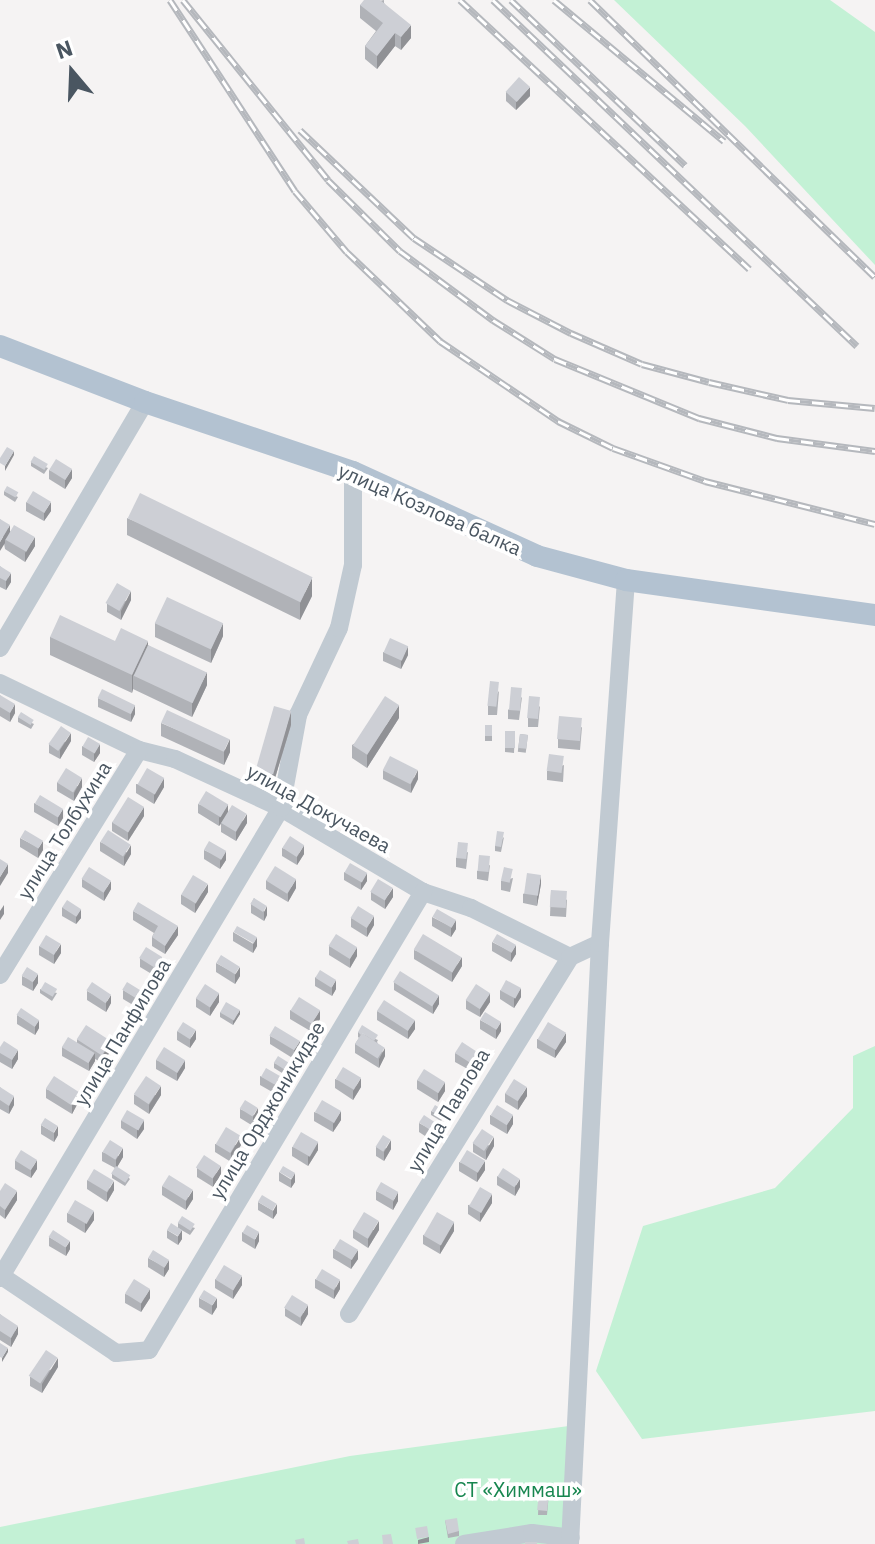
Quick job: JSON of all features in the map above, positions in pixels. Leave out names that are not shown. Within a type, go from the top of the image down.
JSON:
[{"type":"main road","name":"улица Козлова балка","points":[[0,346],[145,402],[353,472],[504,544],[626,580],[875,615]]},
{"type":"street","points":[[0,648],[145,402]]},
{"type":"street","points":[[281,808],[298,715],[339,628],[353,565],[353,472]]},
{"type":"street","points":[[464,1544],[532,1533],[571,1541],[600,943],[626,580]]},
{"type":"street","name":"улица Докучаева","points":[[0,683],[139,750],[175,759],[281,808],[423,892],[471,908],[570,957]]},
{"type":"street","name":"улица Толбухина","points":[[0,975],[139,750]]},
{"type":"street","name":"улица Панфилова","points":[[0,1276],[281,808]]},
{"type":"street","name":"улица Орджоникидзе","points":[[0,1276],[116,1353],[149,1350],[423,892]]},
{"type":"street","points":[[570,957],[600,943]]},
{"type":"street","name":"улица Павлова","points":[[349,1314],[570,957]]},
{"type":"green space","points":[[614,0],[830,0],[875,32],[875,265],[745,126]]},
{"type":"green space","points":[[875,1046],[875,1411],[642,1439],[596,1371],[643,1226],[775,1188],[853,1108],[853,1056]]},
{"type":"green space","name":"СТ «Химмаш»","points":[[576,1425],[570,1544],[0,1544],[0,1527],[350,1456]]},
{"type":"building","points":[[364,0],[380,0],[411,25],[401,37],[395,33],[377,56],[365,46],[383,23],[360,5]]},
{"type":"building","points":[[519,77],[530,87],[517,102],[506,92]]},
{"type":"building","points":[[7,447],[14,451],[5,466],[0,463],[0,458]]},
{"type":"building","points":[[34,456],[48,464],[44,470],[30,462]]},
{"type":"building","points":[[56,459],[72,469],[65,480],[49,470]]},
{"type":"building","points":[[7,486],[18,492],[15,498],[4,491]]},
{"type":"building","points":[[33,491],[51,502],[44,513],[26,502]]},
{"type":"building","points":[[140,493],[313,577],[300,602],[128,518]]},
{"type":"building","points":[[0,519],[10,525],[0,542]]},
{"type":"building","points":[[14,525],[35,537],[26,552],[6,540]]},
{"type":"building","points":[[0,566],[11,573],[6,581],[0,578]]},
{"type":"building","points":[[117,583],[131,591],[119,611],[106,603]]},
{"type":"building","points":[[167,597],[223,623],[211,649],[155,623]]},
{"type":"building","points":[[60,615],[115,641],[121,628],[148,641],[132,675],[50,637]]},
{"type":"building","points":[[390,638],[408,646],[402,661],[383,653]]},
{"type":"building","points":[[148,645],[207,672],[193,703],[134,676]]},
{"type":"building","points":[[490,681],[499,682],[496,707],[487,706]]},
{"type":"building","points":[[511,687],[522,688],[520,711],[509,710]]},
{"type":"building","points":[[102,689],[135,705],[131,714],[98,698]]},
{"type":"building","points":[[0,695],[15,704],[10,713],[0,707]]},
{"type":"building","points":[[385,696],[399,705],[367,755],[353,745]]},
{"type":"building","points":[[529,696],[540,697],[538,719],[527,718]]},
{"type":"building","points":[[274,706],[291,711],[273,774],[256,769]]},
{"type":"building","points":[[167,710],[230,739],[224,752],[161,723]]},
{"type":"building","points":[[21,712],[34,720],[31,725],[18,717]]},
{"type":"building","points":[[559,716],[582,718],[580,741],[557,739]]},
{"type":"building","points":[[485,725],[492,725],[492,736],[485,736]]},
{"type":"building","points":[[61,726],[71,733],[58,751],[48,744]]},
{"type":"building","points":[[505,731],[515,731],[515,748],[505,748]]},
{"type":"building","points":[[520,734],[528,735],[526,749],[518,748]]},
{"type":"building","points":[[88,737],[100,744],[95,754],[82,747]]},
{"type":"building","points":[[549,754],[564,756],[561,773],[547,771]]},
{"type":"building","points":[[390,756],[418,770],[410,784],[383,770]]},
{"type":"building","points":[[66,768],[82,778],[73,792],[57,782]]},
{"type":"building","points":[[147,768],[164,778],[155,794],[138,784]]},
{"type":"building","points":[[206,791],[228,804],[221,817],[198,804]]},
{"type":"building","points":[[40,795],[63,809],[58,817],[35,804]]},
{"type":"building","points":[[128,797],[144,807],[128,833],[112,822]]},
{"type":"building","points":[[232,805],[247,814],[236,832],[221,823]]},
{"type":"building","points":[[25,830],[43,841],[38,849],[20,838]]},
{"type":"building","points":[[108,830],[131,845],[123,856],[100,842]]},
{"type":"building","points":[[497,831],[504,832],[501,847],[495,846]]},
{"type":"building","points":[[290,836],[304,845],[297,857],[282,848]]},
{"type":"building","points":[[209,841],[226,851],[221,860],[204,850]]},
{"type":"building","points":[[458,842],[468,843],[466,859],[456,858]]},
{"type":"building","points":[[479,855],[490,856],[489,872],[478,871]]},
{"type":"building","points":[[0,859],[8,864],[0,877]]},
{"type":"building","points":[[350,863],[367,873],[362,883],[344,873]]},
{"type":"building","points":[[275,866],[296,879],[287,894],[266,880]]},
{"type":"building","points":[[89,867],[111,881],[104,893],[82,879]]},
{"type":"building","points":[[504,867],[513,869],[510,883],[501,881]]},
{"type":"building","points":[[527,873],[541,875],[538,896],[524,894]]},
{"type":"building","points":[[193,875],[208,884],[196,903],[181,895]]},
{"type":"building","points":[[378,879],[393,888],[385,901],[370,892]]},
{"type":"building","points":[[551,890],[567,891],[566,908],[550,907]]},
{"type":"building","points":[[254,898],[267,906],[263,912],[250,904]]},
{"type":"building","points":[[67,900],[81,909],[76,917],[62,908]]},
{"type":"building","points":[[138,902],[178,926],[165,946],[152,937],[158,926],[133,911]]},
{"type":"building","points":[[358,906],[374,916],[367,928],[351,918]]},
{"type":"building","points":[[437,909],[456,920],[452,928],[433,917]]},
{"type":"building","points":[[237,926],[257,937],[254,943],[234,932]]},
{"type":"building","points":[[336,934],[357,947],[350,959],[329,946]]},
{"type":"building","points":[[423,934],[462,957],[452,973],[414,949]]},
{"type":"building","points":[[497,934],[516,945],[512,953],[493,942]]},
{"type":"building","points":[[46,935],[61,944],[54,955],[39,946]]},
{"type":"building","points":[[146,947],[162,957],[155,968],[139,958]]},
{"type":"building","points":[[221,955],[240,967],[235,974],[216,963]]},
{"type":"building","points":[[27,967],[38,974],[33,982],[22,975]]},
{"type":"building","points":[[320,970],[336,980],[331,988],[315,978]]},
{"type":"building","points":[[400,971],[439,995],[432,1006],[393,982]]},
{"type":"building","points":[[506,980],[521,988],[515,999],[500,991]]},
{"type":"building","points":[[45,982],[57,989],[53,997],[40,990]]},
{"type":"building","points":[[92,982],[111,995],[105,1003],[86,990]]},
{"type":"building","points":[[127,982],[143,992],[138,1000],[122,990]]},
{"type":"building","points":[[205,984],[219,993],[210,1008],[196,998]]},
{"type":"building","points":[[476,984],[490,993],[480,1009],[466,1000]]},
{"type":"building","points":[[299,997],[320,1010],[312,1024],[291,1011]]},
{"type":"building","points":[[384,1000],[415,1020],[408,1031],[377,1011]]},
{"type":"building","points":[[226,1002],[240,1010],[234,1020],[220,1012]]},
{"type":"building","points":[[21,1008],[39,1020],[35,1027],[17,1015]]},
{"type":"building","points":[[485,1012],[501,1022],[496,1030],[480,1020]]},
{"type":"building","points":[[183,1022],[196,1030],[190,1039],[177,1031]]},
{"type":"building","points":[[548,1022],[566,1033],[556,1050],[538,1039]]},
{"type":"building","points":[[86,1025],[111,1041],[102,1056],[77,1039]]},
{"type":"building","points":[[362,1025],[378,1035],[374,1041],[358,1032]]},
{"type":"building","points":[[275,1026],[300,1041],[294,1050],[269,1035]]},
{"type":"building","points":[[362,1033],[385,1048],[378,1059],[355,1044]]},
{"type":"building","points":[[68,1037],[95,1053],[88,1063],[62,1047]]},
{"type":"building","points":[[4,1041],[18,1050],[12,1060],[0,1053]]},
{"type":"building","points":[[462,1042],[479,1053],[472,1064],[455,1053]]},
{"type":"building","points":[[164,1047],[185,1060],[177,1073],[156,1060]]},
{"type":"building","points":[[278,1056],[291,1064],[286,1071],[274,1063]]},
{"type":"building","points":[[343,1067],[361,1078],[354,1090],[336,1079]]},
{"type":"building","points":[[266,1068],[280,1076],[275,1085],[261,1077]]},
{"type":"building","points":[[424,1069],[445,1082],[438,1093],[417,1080]]},
{"type":"building","points":[[54,1076],[79,1092],[71,1105],[46,1089]]},
{"type":"building","points":[[146,1076],[161,1086],[149,1104],[134,1094]]},
{"type":"building","points":[[514,1079],[527,1087],[518,1101],[505,1093]]},
{"type":"building","points":[[0,1087],[14,1096],[9,1106],[0,1100]]},
{"type":"building","points":[[245,1100],[258,1108],[252,1116],[240,1108]]},
{"type":"building","points":[[322,1100],[341,1111],[334,1123],[315,1112]]},
{"type":"building","points":[[435,1105],[445,1111],[442,1117],[431,1111]]},
{"type":"building","points":[[497,1105],[513,1115],[507,1125],[491,1115]]},
{"type":"building","points":[[127,1110],[144,1120],[138,1130],[121,1120]]},
{"type":"building","points":[[424,1115],[436,1123],[431,1130],[419,1122]]},
{"type":"building","points":[[45,1118],[58,1126],[53,1133],[41,1125]]},
{"type":"building","points":[[226,1127],[241,1136],[230,1153],[216,1144]]},
{"type":"building","points":[[482,1129],[494,1137],[484,1151],[472,1143]]},
{"type":"building","points":[[301,1132],[318,1142],[310,1157],[293,1147]]},
{"type":"building","points":[[383,1135],[391,1140],[383,1152],[376,1147]]},
{"type":"building","points":[[110,1140],[123,1148],[115,1160],[103,1152]]},
{"type":"building","points":[[21,1150],[37,1160],[31,1170],[15,1160]]},
{"type":"building","points":[[467,1150],[485,1161],[478,1173],[460,1162]]},
{"type":"building","points":[[204,1155],[221,1166],[213,1178],[196,1168]]},
{"type":"building","points":[[116,1166],[130,1175],[125,1183],[111,1174]]},
{"type":"building","points":[[283,1166],[295,1173],[292,1179],[280,1172]]},
{"type":"building","points":[[503,1168],[520,1179],[514,1187],[498,1176]]},
{"type":"building","points":[[94,1169],[114,1181],[107,1192],[87,1180]]},
{"type":"building","points":[[169,1175],[193,1190],[186,1201],[162,1186]]},
{"type":"building","points":[[381,1182],[398,1192],[393,1201],[376,1191]]},
{"type":"building","points":[[5,1183],[17,1191],[5,1210],[0,1206],[0,1191]]},
{"type":"building","points":[[480,1187],[492,1194],[481,1213],[469,1206]]},
{"type":"building","points":[[262,1195],[277,1204],[272,1211],[258,1202]]},
{"type":"building","points":[[75,1200],[94,1211],[87,1224],[68,1213]]},
{"type":"building","points":[[364,1212],[379,1221],[368,1239],[353,1230]]},
{"type":"building","points":[[437,1212],[454,1222],[441,1245],[424,1235]]},
{"type":"building","points":[[182,1216],[195,1224],[190,1231],[178,1223]]},
{"type":"building","points":[[171,1223],[182,1230],[178,1236],[167,1230]]},
{"type":"building","points":[[247,1225],[259,1232],[255,1240],[242,1233]]},
{"type":"building","points":[[53,1230],[70,1241],[65,1248],[49,1237]]},
{"type":"building","points":[[340,1239],[358,1250],[352,1260],[334,1249]]},
{"type":"building","points":[[153,1250],[169,1260],[164,1268],[148,1258]]},
{"type":"building","points":[[224,1265],[242,1276],[233,1290],[215,1280]]},
{"type":"building","points":[[322,1269],[340,1280],[334,1290],[316,1279]]},
{"type":"building","points":[[134,1279],[150,1289],[141,1303],[125,1293]]},
{"type":"building","points":[[204,1290],[217,1298],[212,1306],[199,1298]]},
{"type":"building","points":[[292,1295],[308,1305],[300,1318],[284,1308]]},
{"type":"building","points":[[0,1314],[18,1326],[11,1338],[0,1331]]},
{"type":"building","points":[[0,1343],[8,1348],[2,1358],[0,1357]]},
{"type":"building","points":[[46,1350],[58,1358],[40,1384],[29,1376]]},
{"type":"building","points":[[539,1492],[549,1493],[547,1511],[537,1510]]},
{"type":"building","points":[[457,1518],[459,1531],[448,1534],[445,1520]]},
{"type":"building","points":[[427,1526],[429,1537],[417,1539],[415,1528]]},
{"type":"building","points":[[391,1534],[393,1544],[383,1544],[382,1535]]},
{"type":"building","points":[[304,1538],[305,1544],[296,1544],[295,1540]]},
{"type":"building","points":[[358,1539],[359,1544],[348,1544],[347,1541]]},
{"type":"railway","points":[[170,0],[295,191],[347,252],[440,341],[558,421],[613,448],[705,481],[875,524]]},
{"type":"railway","points":[[183,0],[328,180],[400,251],[493,320],[555,359],[699,418],[777,438],[875,451]]},
{"type":"railway","points":[[460,0],[749,269]]},
{"type":"railway","points":[[493,0],[857,346]]},
{"type":"railway","points":[[511,0],[685,165]]},
{"type":"railway","points":[[554,0],[724,141]]},
{"type":"railway","points":[[590,0],[875,277]]},
{"type":"railway","points":[[300,130],[414,238],[507,300],[571,333],[642,364],[709,382],[788,400],[875,408]]}]
